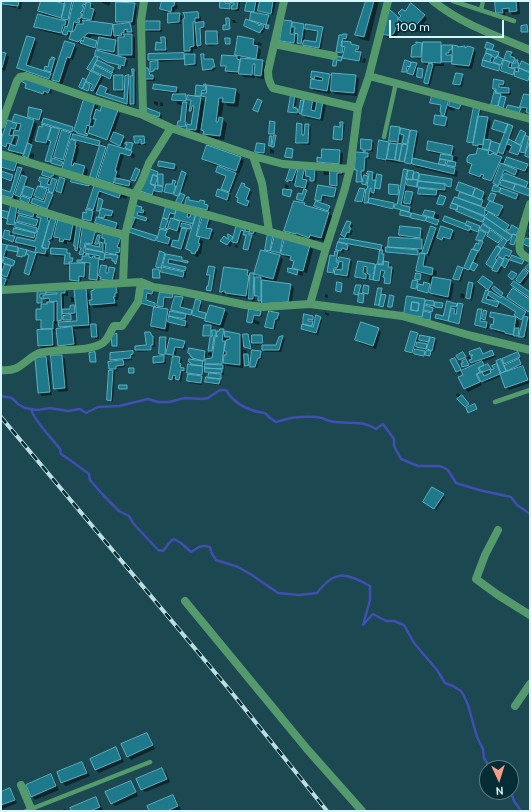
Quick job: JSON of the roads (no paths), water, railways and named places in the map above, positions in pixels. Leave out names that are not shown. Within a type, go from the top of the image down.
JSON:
[{"type":"street","points":[[143,115],[141,21],[144,1]]},
{"type":"street","points":[[284,1],[268,71],[269,82],[274,88],[358,108]]},
{"type":"street","points":[[310,304],[350,169],[358,108],[369,76],[388,1]]},
{"type":"street","points":[[433,1],[460,20],[530,50]]},
{"type":"street","points":[[444,10],[447,1]]},
{"type":"street","points":[[274,44],[334,56]]},
{"type":"street","points":[[1,125],[17,81],[20,77],[26,76],[143,115],[171,128],[253,156],[283,164],[350,169]]},
{"type":"street","points":[[369,76],[530,119]]},
{"type":"street","points":[[123,283],[125,235],[135,194],[149,163],[171,128]]},
{"type":"street","points":[[1,154],[326,248]]},
{"type":"street","points":[[253,156],[262,183],[269,231]]},
{"type":"street","points":[[1,199],[96,228],[125,235]]},
{"type":"street","points":[[530,204],[520,240],[520,248],[523,254],[530,259]]},
{"type":"street","points":[[1,370],[12,370],[37,354],[93,347],[106,341],[114,326],[122,326],[138,302],[141,282]]},
{"type":"street","points":[[1,290],[141,282],[153,287],[179,291],[244,306],[263,307],[310,304],[402,316],[472,336],[530,350]]},
{"type":"street","points":[[498,530],[485,555],[476,579],[498,596],[530,614]]},
{"type":"street","points":[[185,601],[307,748],[362,811]]},
{"type":"street","points":[[515,706],[530,684]]},
{"type":"street","points":[[21,785],[32,811]]},
{"type":"lane","points":[[453,1],[514,22]]},
{"type":"lane","points":[[481,10],[483,1]]},
{"type":"lane","points":[[384,137],[396,83]]},
{"type":"lane","points":[[494,402],[530,390]]},
{"type":"lane","points":[[26,811],[150,762]]},
{"type":"waterway","points":[[1,396],[12,398],[25,408],[37,410],[50,408],[68,411],[80,409],[86,413],[98,407],[119,406],[148,399],[158,402],[169,402],[185,398],[202,399],[208,398],[220,390],[226,390],[238,403],[253,411],[265,413],[276,422],[291,418],[311,417],[322,418],[328,421],[365,424],[376,429],[383,424],[394,439],[394,446],[401,459],[418,466],[440,466],[448,470],[456,483],[511,497],[517,505],[530,514]]},
{"type":"waterway","points":[[31,409],[39,424],[60,449],[61,454],[89,474],[90,480],[103,495],[119,511],[129,516],[133,523],[158,550],[163,551],[174,539],[191,552],[202,546],[210,547],[216,560],[238,567],[278,593],[299,595],[317,593],[323,585],[330,580],[341,576],[354,578],[370,586],[370,600],[363,625],[373,614],[386,621],[394,621],[404,625],[414,643],[437,670],[445,683],[453,686],[463,694],[468,705],[477,737],[483,749],[485,760]]},
{"type":"waterway","points":[[514,800],[521,811]]},
{"type":"railway","points":[[1,417],[228,688],[327,811]]}]
